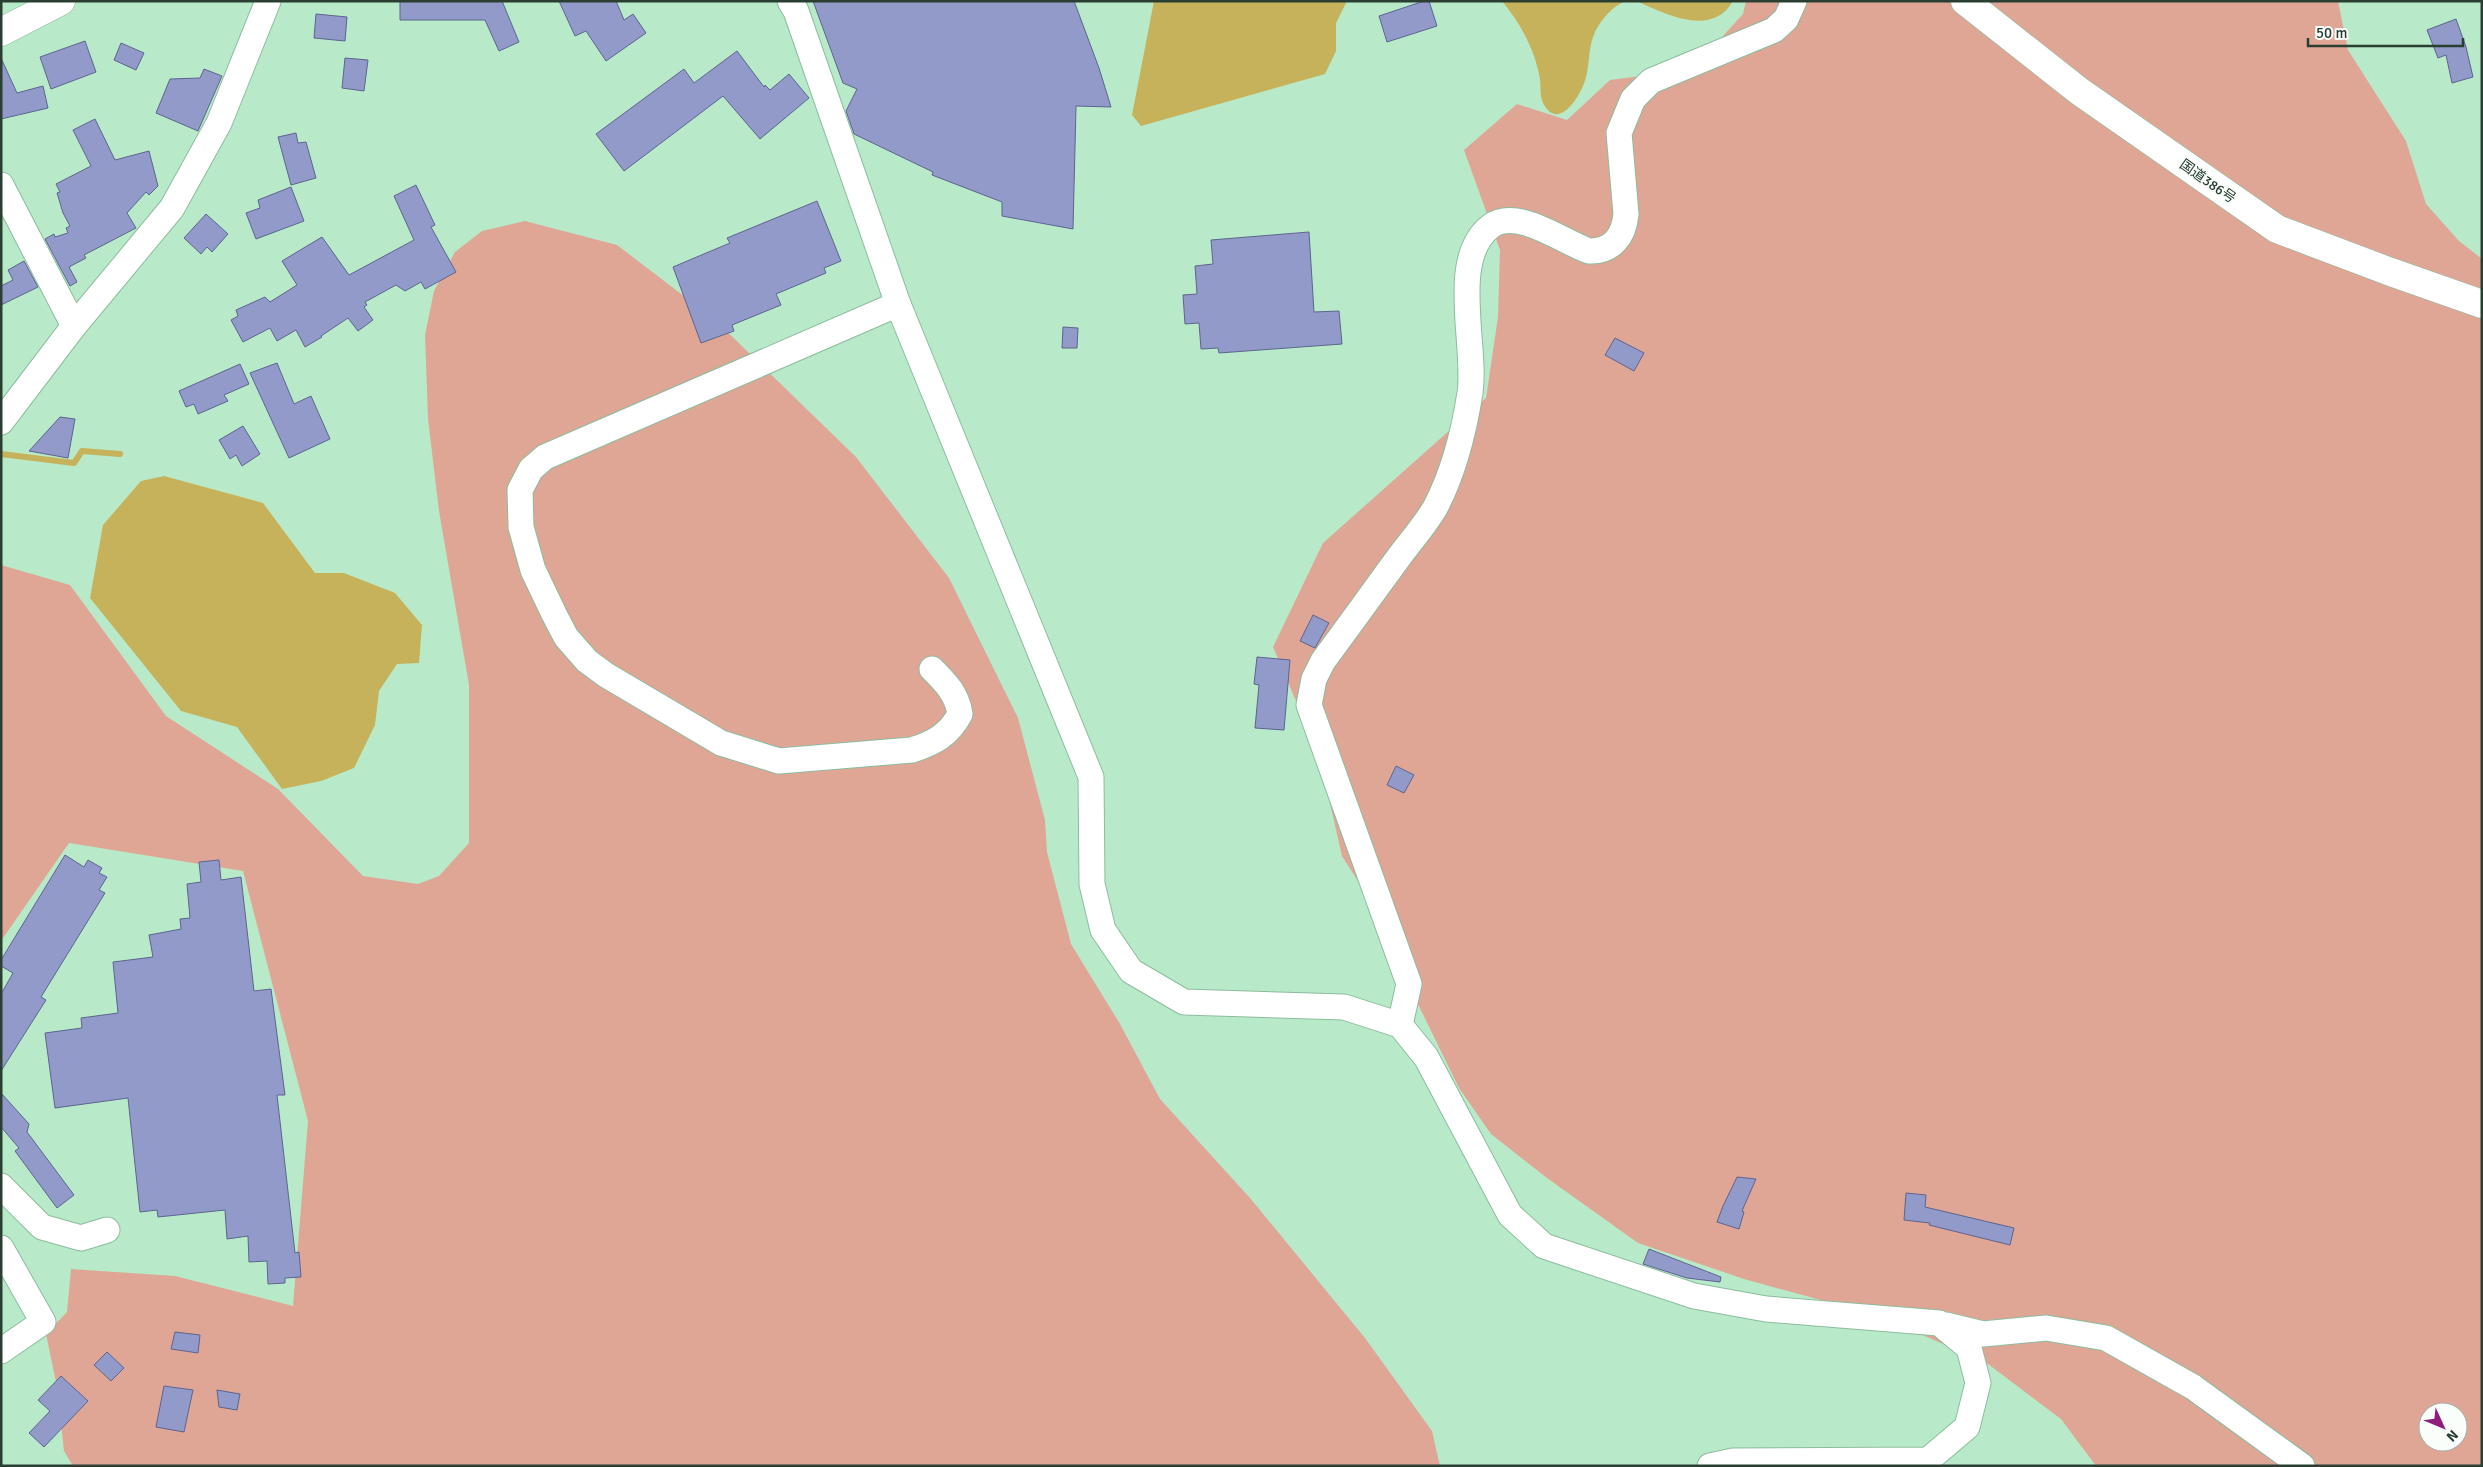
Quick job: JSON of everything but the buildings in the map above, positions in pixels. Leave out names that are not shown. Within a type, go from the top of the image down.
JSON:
[{"type":"highway","points":[[1,32],[61,1]]},
{"type":"highway","name":"国道386号","points":[[1966,1],[2079,91],[2277,228],[2388,271],[2482,304]]},
{"type":"street","points":[[1,422],[74,326],[172,208],[219,123],[268,1]]},
{"type":"street","points":[[790,1],[799,20],[898,304],[1091,776],[1092,884],[1103,930],[1131,971],[1184,1002],[1344,1007],[1400,1026],[1426,1057],[1510,1214],[1544,1246],[1694,1296],[1766,1309],[1939,1323],[1983,1334],[2046,1328],[2106,1338],[2193,1387],[2302,1466]]},
{"type":"street","points":[[1400,1026],[1409,984],[1309,705],[1314,679],[1323,661],[1435,508],[1456,454],[1470,391],[1468,275],[1472,253],[1482,234],[1492,225],[1502,220],[1522,221],[1589,251],[1600,251],[1612,245],[1620,236],[1625,225],[1626,214],[1619,133],[1633,99],[1651,81],[1774,30],[1786,19],[1794,1]]},
{"type":"street","points":[[1,184],[74,326]]},
{"type":"street","points":[[898,304],[545,457],[531,469],[520,490],[521,527],[533,570],[554,614],[566,637],[587,660],[606,675],[721,743],[779,761],[912,750],[930,744],[942,738],[960,714],[958,702],[950,687],[932,669]]},
{"type":"street","points":[[1,1186],[42,1227],[81,1238],[107,1230]]},
{"type":"street","points":[[1,1248],[43,1322],[1,1350]]},
{"type":"street","points":[[1710,1466],[1733,1461],[1928,1460],[1968,1427],[1978,1383],[1969,1348],[1939,1323]]},
{"type":"shaded area","points":[[1154,1],[1347,1],[1336,23],[1336,51],[1325,74],[1141,126],[1132,115]]},
{"type":"shaded area","points":[[1502,1],[1627,1],[1617,5],[1604,18],[1595,32],[1581,91],[1571,106],[1565,111],[1559,114],[1552,113],[1544,105],[1541,98],[1538,68],[1531,48],[1521,28]]},
{"type":"shaded area","points":[[1636,1],[1733,1],[1724,12],[1713,18],[1701,21],[1688,20],[1661,12]]},
{"type":"shaded area","points":[[1746,1],[2338,1],[2348,50],[2406,141],[2426,204],[2459,241],[2482,259],[2482,1466],[2096,1466],[2061,1419],[1988,1364],[1882,1317],[1744,1279],[1638,1243],[1547,1178],[1491,1134],[1459,1088],[1414,996],[1387,927],[1342,856],[1319,755],[1273,647],[1323,543],[1486,398],[1498,317],[1500,250],[1464,150],[1517,104],[1567,120],[1610,80],[1664,73],[1713,47],[1743,14]]},
{"type":"shaded area","points":[[525,221],[617,245],[714,319],[856,457],[949,578],[1018,718],[1045,820],[1047,852],[1071,944],[1120,1024],[1160,1099],[1250,1198],[1365,1338],[1432,1431],[1440,1466],[73,1466],[64,1451],[57,1387],[46,1334],[67,1312],[71,1269],[175,1276],[293,1306],[308,1121],[243,871],[69,843],[1,941],[1,565],[70,585],[166,716],[278,789],[363,876],[418,884],[439,876],[469,843],[469,685],[439,511],[428,419],[425,335],[434,291],[455,252],[482,231]]},
{"type":"shaded area","points":[[164,476],[263,503],[315,573],[344,573],[395,593],[422,625],[419,663],[397,664],[379,691],[375,725],[354,768],[321,781],[282,789],[237,727],[181,711],[90,598],[103,525],[141,481]]},
{"type":"waterway","points":[[1,454],[74,463],[82,451],[120,454]]}]
